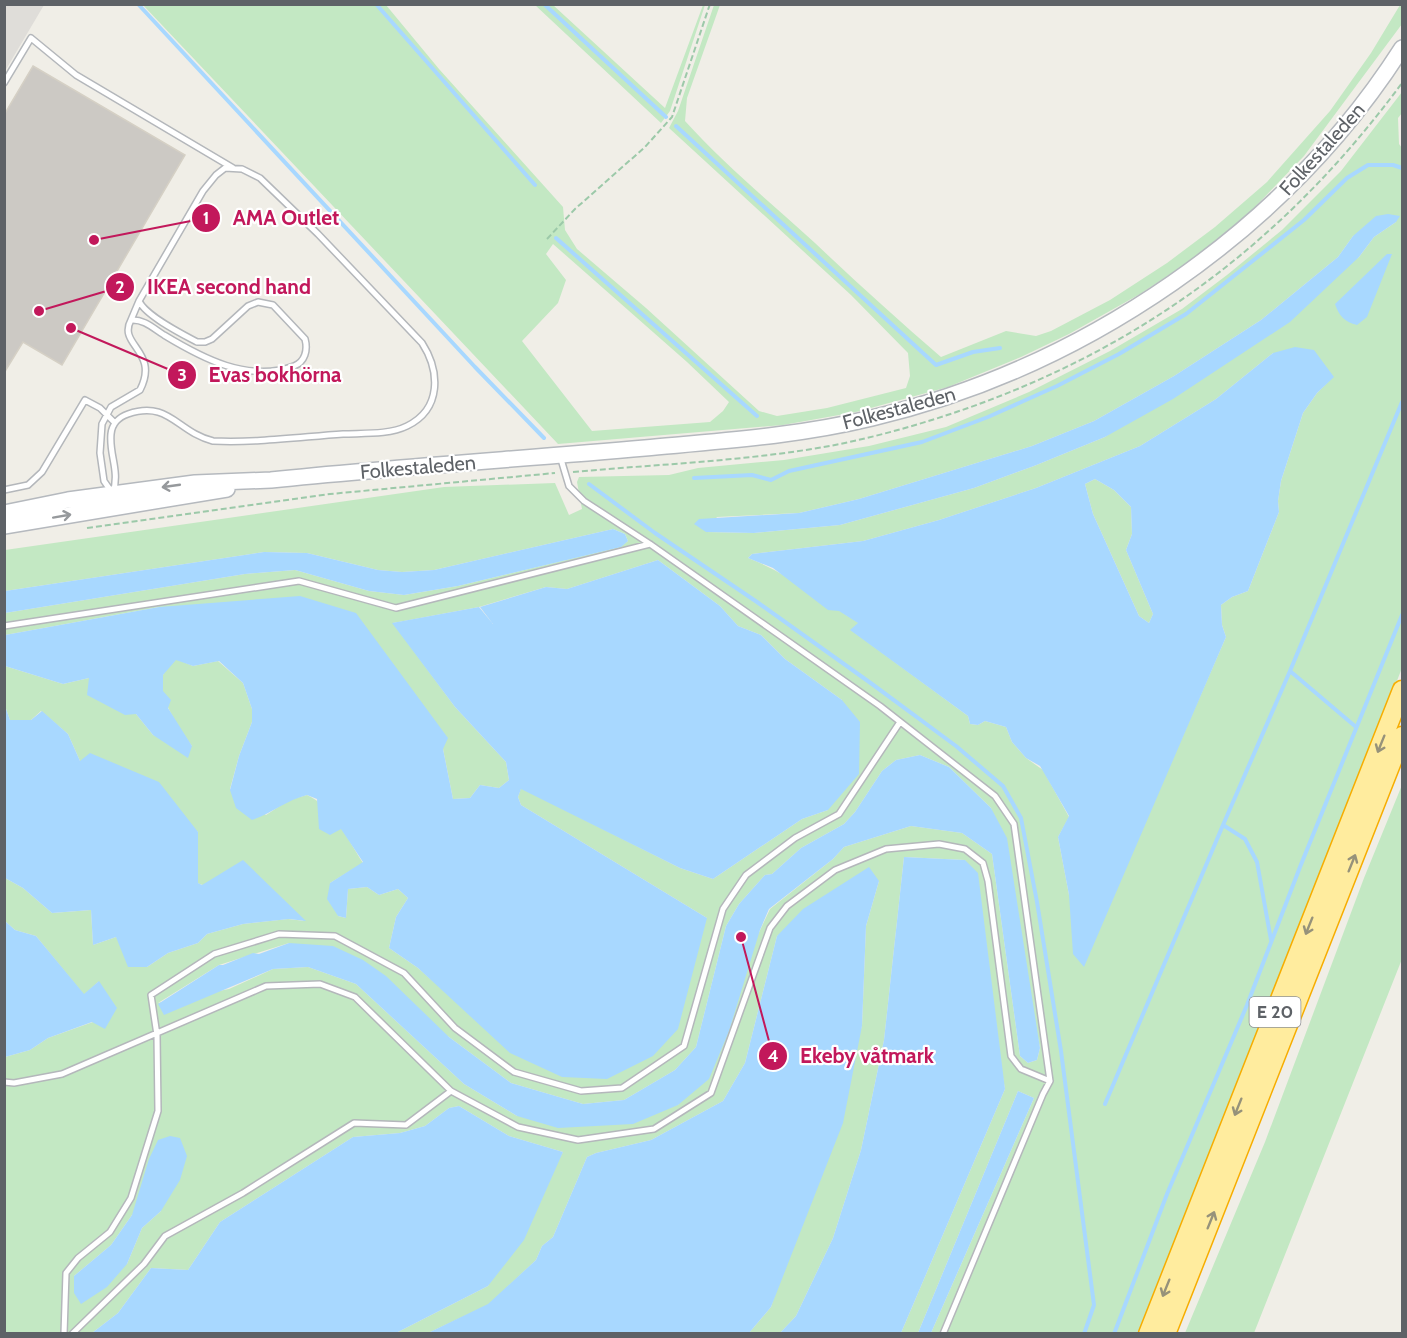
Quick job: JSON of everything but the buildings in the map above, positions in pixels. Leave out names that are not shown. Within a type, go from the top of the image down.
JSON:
[{"type":"highway","name":"E 20","points":[[1148,1334],[1402,690]]},
{"type":"highway","name":"E 20","points":[[1166,1334],[1402,736]]},
{"type":"main road","name":"Folkestaleden","points":[[4,526],[195,483],[271,480],[774,436],[873,418],[959,392],[1068,345],[1135,308],[1191,271],[1281,195],[1328,145],[1382,80],[1402,48]]},
{"type":"main road","name":"Folkestaleden","points":[[4,513],[68,500],[114,501]]},
{"type":"lane","points":[[4,84],[31,38],[76,75],[233,168]]},
{"type":"lane","points":[[225,168],[242,169],[260,178],[318,234],[422,343],[435,370],[436,381],[431,401],[425,411],[409,426],[398,430],[213,441],[194,434],[158,410],[144,409],[124,415],[115,423],[111,431],[117,479],[114,501],[104,481],[100,453],[102,424],[106,413],[117,402],[140,390],[147,374],[143,358],[127,329],[139,301],[203,192],[216,175],[225,168]]},
{"type":"lane","points":[[131,320],[143,321],[203,357],[242,371],[279,369],[300,363],[304,358],[306,346],[300,332],[273,305],[258,302],[248,306],[212,339],[197,342],[142,308],[139,301]]},
{"type":"lane","points":[[203,357],[205,342]]},
{"type":"lane","points":[[4,490],[28,485],[42,472],[85,400],[106,413],[115,423]]},
{"type":"lane","points":[[560,456],[569,486],[584,501],[650,544],[900,722],[995,796],[1014,824],[1050,1081],[943,1334]]},
{"type":"lane","points":[[4,626],[298,581],[396,608],[650,544]]},
{"type":"lane","points":[[64,1334],[66,1273],[78,1258],[110,1232],[131,1198],[158,1111],[157,1035],[151,995],[214,954],[279,934],[335,936],[404,974],[455,1028],[514,1072],[581,1091],[622,1088],[684,1046],[723,909],[746,876],[795,838],[839,814],[900,722]]},
{"type":"lane","points":[[4,1082],[14,1083],[62,1074],[157,1035],[266,986],[320,984],[355,997],[451,1091],[518,1127],[578,1140],[654,1129],[711,1093],[770,928],[787,906],[834,870],[886,849],[939,844],[965,849],[983,863],[988,882],[1011,1056],[1021,1069],[1050,1081]]},
{"type":"lane","points":[[72,1334],[144,1264],[165,1236],[243,1193],[354,1123],[406,1125],[451,1091]]},
{"type":"path","points":[[547,239],[575,209],[645,147],[672,117],[710,4]]},
{"type":"path","points":[[80,529],[330,494],[804,450],[900,430],[955,412],[1012,392],[1061,371],[1146,325],[1200,288],[1252,246],[1326,176],[1364,133],[1402,83]]},
{"type":"shaded area","points":[[4,5],[44,5],[5,71]]},
{"type":"green space","points":[[143,5],[386,5],[439,69],[563,207],[565,230],[577,249],[646,308],[759,411],[777,416],[827,408],[906,388],[910,376],[908,353],[851,295],[669,128],[678,111],[714,5],[720,5],[687,98],[685,121],[732,168],[941,357],[1006,331],[1036,336],[1051,331],[1110,300],[1167,263],[1215,227],[1267,182],[1330,111],[1402,5],[1402,24],[1304,156],[1248,214],[1190,261],[1140,294],[1069,334],[1021,357],[948,387],[856,412],[783,425],[558,444]],"holes":[[[553,244],[729,402],[723,411],[710,422],[592,431],[522,341],[558,303],[566,280],[546,254]]]},
{"type":"green space","points":[[535,5],[553,5],[665,108],[703,5],[705,5],[670,111],[661,123]]},
{"type":"green space","points":[[1402,92],[1402,113],[1398,118],[1399,144],[1402,148],[1402,668],[1138,1333],[931,1333],[1034,1098],[1018,1091],[918,1333],[901,1333],[1005,1089],[965,860],[904,857],[884,1040],[861,1150],[833,1238],[796,1316],[780,1333],[749,1333],[771,1307],[862,1026],[866,926],[879,881],[777,936],[745,1063],[723,1101],[651,1140],[587,1157],[553,1237],[542,1246],[536,1260],[488,1305],[428,1333],[396,1333],[488,1286],[563,1152],[509,1136],[459,1106],[449,1108],[425,1126],[400,1133],[353,1137],[220,1222],[188,1270],[151,1268],[118,1313],[92,1333],[5,1333],[5,1057],[30,1050],[48,1038],[93,1022],[98,982],[84,995],[36,936],[15,930],[5,921],[5,878],[23,888],[52,913],[91,910],[93,945],[116,937],[147,967],[168,953],[198,943],[207,934],[243,924],[288,919],[305,921],[197,883],[198,832],[80,761],[68,734],[41,711],[31,720],[10,720],[5,706],[5,666],[63,684],[89,678],[136,714],[153,735],[192,746],[166,702],[161,683],[163,675],[176,659],[193,666],[218,661],[243,683],[252,709],[252,722],[230,789],[266,815],[289,800],[307,795],[324,807],[339,824],[363,863],[330,883],[338,916],[346,918],[348,889],[367,887],[379,895],[398,889],[408,898],[396,917],[389,948],[435,983],[707,918],[521,805],[518,797],[521,788],[680,868],[713,879],[802,819],[828,810],[842,700],[785,659],[761,635],[738,626],[720,606],[658,560],[567,589],[546,587],[479,607],[393,623],[455,707],[506,762],[509,780],[499,788],[480,785],[470,798],[453,799],[443,749],[159,607],[5,635],[5,613],[245,574],[295,570],[369,591],[404,595],[458,586],[620,547],[628,541],[625,534],[613,529],[434,570],[402,572],[378,570],[307,553],[264,552],[5,591],[5,550],[444,487],[555,483],[569,515],[582,509],[577,482],[579,477],[669,475],[698,468],[784,460],[869,446],[946,427],[1029,392],[1110,351],[1182,309],[1282,230],[1341,171]],"holes":[[[1396,222],[1374,237],[1359,257],[1105,437],[974,488],[840,525],[754,533],[706,532],[717,517],[799,513],[859,499],[1032,446],[1094,421],[1174,376],[1261,320],[1338,257],[1353,236]],[[1273,353],[1333,377],[1317,393],[1303,413],[1281,481],[1279,512],[1248,591],[1232,597],[1221,605],[1222,625],[1226,637],[1181,740],[1069,895],[1058,837],[1069,817],[1043,770],[1026,758],[1012,742],[1006,727],[985,721],[978,725],[970,724],[968,716],[851,630],[859,623],[790,579],[748,558],[752,554],[863,541],[939,520],[1036,488],[1140,446],[1216,399]],[[920,755],[949,767],[991,808],[1040,1048],[1037,1060],[1028,1063],[1020,1056],[992,854],[962,833],[911,826],[844,847],[833,859],[770,909],[678,1105],[517,1116],[464,1084],[356,984],[308,967],[273,969],[229,989],[158,1003],[219,965],[289,943],[449,1037],[511,1083],[583,1104],[624,1100],[675,1070],[696,1047],[726,926],[739,904],[765,875],[772,874],[801,848],[844,824],[855,812],[882,771],[896,760]],[[161,1211],[142,1228],[127,1264],[74,1276],[111,1245],[132,1215]]]},
{"type":"green space","points":[[1095,479],[1114,490],[1131,507],[1132,534],[1126,550],[1153,614],[1149,623],[1139,616],[1093,514],[1085,484]]},
{"type":"green space","points":[[1402,785],[1402,959],[1254,1333],[1185,1333],[1265,1142],[1364,878]]},
{"type":"water","points":[[1388,214],[1400,216],[1396,222],[1374,237],[1359,257],[1290,322],[1173,399],[1105,437],[974,488],[840,525],[754,533],[706,532],[694,524],[699,519],[799,513],[859,499],[1032,446],[1094,421],[1174,376],[1261,320],[1338,257],[1353,236],[1376,216]]},
{"type":"water","points":[[1387,254],[1392,254],[1367,317],[1357,325],[1349,322],[1338,312],[1335,304]]},
{"type":"water","points":[[1295,347],[1314,350],[1334,377],[1317,393],[1303,413],[1281,481],[1279,512],[1248,591],[1232,597],[1221,605],[1222,625],[1226,637],[1084,967],[1073,954],[1069,895],[1058,837],[1069,816],[1040,766],[1026,758],[1012,742],[1006,727],[985,721],[978,725],[970,724],[968,716],[850,630],[858,623],[839,611],[828,610],[773,568],[748,558],[752,554],[863,541],[939,520],[1036,488],[1140,446],[1216,399],[1273,353]],"holes":[[[1095,479],[1114,490],[1131,507],[1132,534],[1126,550],[1153,614],[1149,623],[1139,616],[1093,514],[1085,484]]]},
{"type":"water","points":[[613,529],[625,534],[628,541],[621,547],[458,586],[404,595],[369,591],[295,570],[245,574],[5,613],[5,591],[264,552],[307,553],[378,570],[402,572],[434,570]]},
{"type":"water","points":[[658,560],[720,606],[738,626],[761,635],[785,659],[842,700],[860,722],[859,774],[828,810],[802,819],[713,879],[680,868],[521,789],[518,797],[521,805],[707,918],[678,1029],[653,1056],[607,1079],[562,1077],[510,1053],[418,968],[389,948],[396,917],[408,898],[398,889],[379,895],[367,887],[348,889],[346,918],[338,916],[327,899],[330,883],[363,862],[341,829],[330,835],[319,829],[317,799],[307,795],[300,797],[252,820],[236,808],[230,790],[239,756],[252,722],[252,709],[243,683],[219,661],[193,666],[176,660],[163,675],[163,691],[171,700],[168,708],[192,746],[188,758],[153,735],[136,714],[125,715],[87,695],[89,678],[63,684],[5,666],[5,635],[159,607],[300,596],[356,613],[448,738],[443,749],[453,799],[470,798],[480,785],[499,788],[509,780],[506,762],[455,707],[392,623],[479,607],[493,624],[480,607],[546,587],[567,589]]},
{"type":"water","points":[[5,706],[10,720],[31,720],[42,711],[68,734],[80,761],[90,753],[159,782],[198,832],[198,883],[202,885],[243,860],[306,921],[289,919],[243,924],[207,934],[198,943],[168,953],[147,967],[128,967],[116,937],[93,945],[91,910],[52,913],[23,888],[5,878]]},
{"type":"water","points":[[920,755],[949,767],[991,808],[1007,838],[1040,1048],[1037,1060],[1028,1063],[1020,1056],[992,854],[962,833],[911,826],[844,847],[833,859],[769,909],[760,930],[729,1031],[709,1079],[678,1105],[633,1124],[558,1128],[517,1116],[464,1084],[356,984],[308,967],[273,969],[164,1015],[158,1004],[219,965],[253,953],[259,954],[289,943],[333,946],[363,960],[386,976],[449,1037],[511,1083],[583,1104],[624,1100],[675,1070],[696,1047],[726,926],[739,904],[765,875],[772,874],[801,848],[844,824],[855,812],[882,771],[896,760]]},
{"type":"water","points":[[904,857],[965,860],[978,873],[1005,1089],[901,1333],[780,1333],[796,1316],[833,1238],[861,1150],[884,1040]]},
{"type":"water","points":[[869,867],[879,881],[866,926],[862,1026],[843,1123],[771,1307],[749,1333],[428,1333],[488,1304],[536,1260],[542,1246],[553,1237],[587,1157],[651,1140],[723,1101],[745,1063],[777,936],[803,909]]},
{"type":"water","points":[[5,921],[15,930],[36,936],[84,994],[99,981],[117,1008],[105,1029],[92,1022],[48,1038],[30,1050],[5,1057]]},
{"type":"water","points":[[1018,1091],[1034,1098],[931,1333],[918,1333]]},
{"type":"water","points":[[459,1106],[509,1136],[563,1152],[524,1240],[488,1286],[396,1333],[92,1333],[118,1313],[151,1268],[188,1270],[220,1222],[353,1137],[400,1133],[425,1126],[449,1108]]},
{"type":"water","points":[[170,1136],[180,1138],[187,1156],[180,1180],[161,1211],[142,1228],[127,1264],[107,1287],[81,1304],[74,1293],[74,1276],[111,1245],[132,1215],[149,1159],[158,1140]]},
{"type":"waterway","points":[[138,4],[475,367],[544,438]]},
{"type":"waterway","points":[[376,4],[535,185]]},
{"type":"waterway","points":[[544,4],[666,117]]},
{"type":"waterway","points":[[676,126],[936,365],[973,352],[1000,348]]},
{"type":"waterway","points":[[694,478],[752,475],[771,480],[789,471],[922,442],[988,417],[1057,386],[1119,354],[1186,314],[1304,220],[1347,178],[1368,165],[1393,165],[1402,168]]},
{"type":"waterway","points":[[556,238],[757,416]]},
{"type":"waterway","points":[[1356,727],[1290,671],[1402,402]]},
{"type":"waterway","points":[[589,484],[655,533],[872,684],[956,746],[1003,786],[1021,818],[1061,1051],[1094,1305],[1084,1334]]},
{"type":"waterway","points":[[1114,1334],[1167,1194],[1247,1005],[1402,615]]},
{"type":"waterway","points":[[1223,825],[1290,671]]},
{"type":"waterway","points":[[1105,1104],[1223,825],[1245,839],[1257,862],[1271,940]]},
{"type":"place","name":"AMA Outlet","points":[[94,240]]},
{"type":"place","name":"IKEA second hand","points":[[39,311]]},
{"type":"place","name":"Evas bokhörna","points":[[71,328]]},
{"type":"place","name":"Ekeby våtmark","points":[[741,937]]}]
